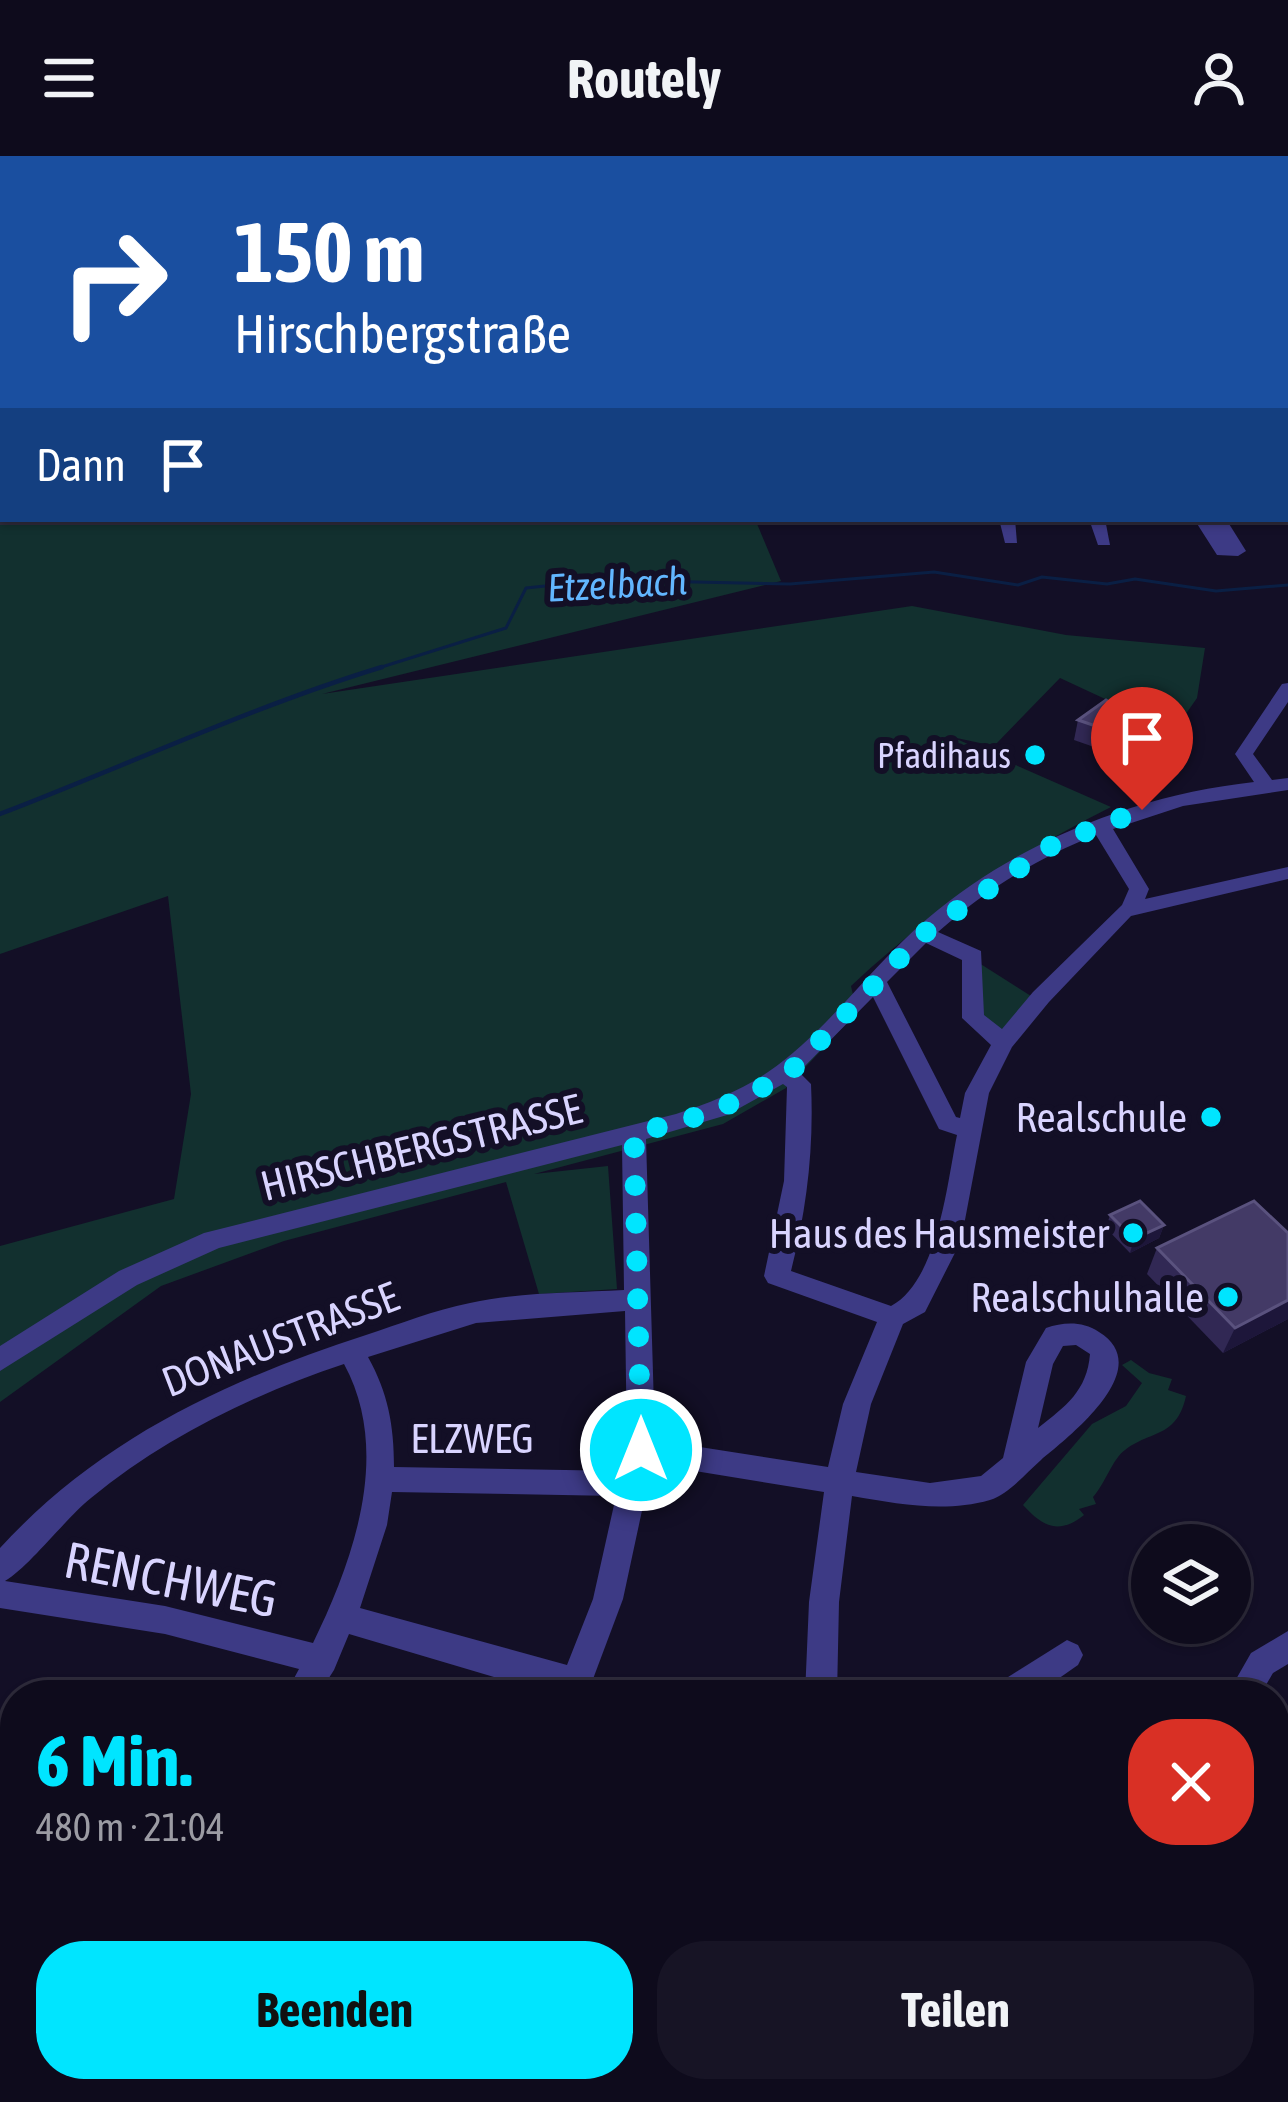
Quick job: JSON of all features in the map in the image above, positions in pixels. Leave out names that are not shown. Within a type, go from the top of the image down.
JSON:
[{"type":"street","points":[[1008,522],[1011,540]]},
{"type":"street","points":[[1098,522],[1104,542]]},
{"type":"street","points":[[1204,522],[1223,552],[1238,551],[1220,522]]},
{"type":"street","points":[[1277,785],[1244,754],[1288,688]]},
{"type":"street","name":"HIRSCHBERGSTRASSE","points":[[0,1360],[128,1278],[213,1240],[713,1112],[787,1075],[923,934],[1008,871],[1101,826],[1191,797],[1277,785]]},
{"type":"street","points":[[1101,826],[1139,889],[1131,908]]},
{"type":"street","points":[[821,1680],[824,1602],[840,1479],[857,1404],[892,1317],[916,1305],[948,1241],[966,1129],[1003,1042],[1107,926],[1131,908],[1288,873]]},
{"type":"street","points":[[923,934],[973,956],[973,1018],[1003,1042]]},
{"type":"street","points":[[876,982],[947,1123],[966,1129]]},
{"type":"street","points":[[787,1075],[799,1084],[803,1137],[799,1192],[777,1276],[892,1317]]},
{"type":"street","points":[[576,1680],[608,1599],[641,1450],[634,1134]]},
{"type":"street","name":"DONAUSTRASSE","points":[[0,1569],[64,1500],[179,1419],[351,1351],[473,1312],[640,1299]]},
{"type":"street","points":[[310,1680],[344,1618],[369,1549],[380,1479],[376,1421],[361,1364],[351,1351]]},
{"type":"street","points":[[641,1450],[930,1496],[988,1488],[1016,1464]]},
{"type":"street","name":"ELZWEG","points":[[380,1479],[636,1484]]},
{"type":"street","name":"RENCHWEG","points":[[0,1594],[165,1620],[323,1660]]},
{"type":"street","points":[[344,1618],[544,1680]]},
{"type":"street","points":[[1252,1680],[1262,1663],[1288,1646]]},
{"type":"street","points":[[1030,1680],[1067,1655]]},
{"type":"green space","points":[[0,522],[756,522],[781,581],[322,694],[912,606],[1066,635],[1205,648],[1197,698],[1174,731],[1060,678],[994,746],[952,737],[1111,807],[975,887],[881,959],[851,986],[857,1012],[786,1088],[723,1124],[534,1174],[608,1166],[617,1289],[539,1294],[506,1182],[284,1241],[161,1286],[0,1402],[0,1246],[174,1199],[191,1094],[168,896],[0,954]]},
{"type":"green space","points":[[979,963],[1031,996],[1002,1030],[983,1025]]},
{"type":"green space","points":[[1131,1360],[1149,1373],[1172,1379],[1168,1390],[1186,1396],[1182,1410],[1170,1426],[1121,1454],[1093,1497],[1096,1504],[1079,1509],[1084,1515],[1067,1525],[1044,1523],[1023,1505],[1092,1424],[1126,1406],[1142,1383],[1122,1365]]},
{"type":"building","points":[[1106,700],[1137,721],[1119,734],[1078,720]]},
{"type":"building","points":[[1140,1201],[1164,1225],[1134,1239],[1110,1215]]},
{"type":"building","name":"Realschulhalle","points":[[1254,1201],[1288,1233],[1288,1300],[1235,1328],[1157,1248]]},
{"type":"waterway","name":"Etzelbach","points":[[372,670],[506,628],[526,588],[603,580],[790,584],[934,572],[1018,585],[1042,577],[1107,584],[1135,579],[1216,591],[1288,585]]},
{"type":"waterway","points":[[0,814],[237,718],[382,667]]},
{"type":"place","name":"Pfadihaus","points":[[1035,755]]},
{"type":"place","name":"Realschule","points":[[1211,1117]]},
{"type":"place","name":"Haus des Hausmeister","points":[[1133,1233]]},
{"type":"place","name":"Realschulhalle","points":[[1228,1297]]},
{"type":"route","points":[[641,1450],[634,1134],[713,1112],[787,1075],[923,934],[1008,871],[1054,844],[1142,810]]}]
